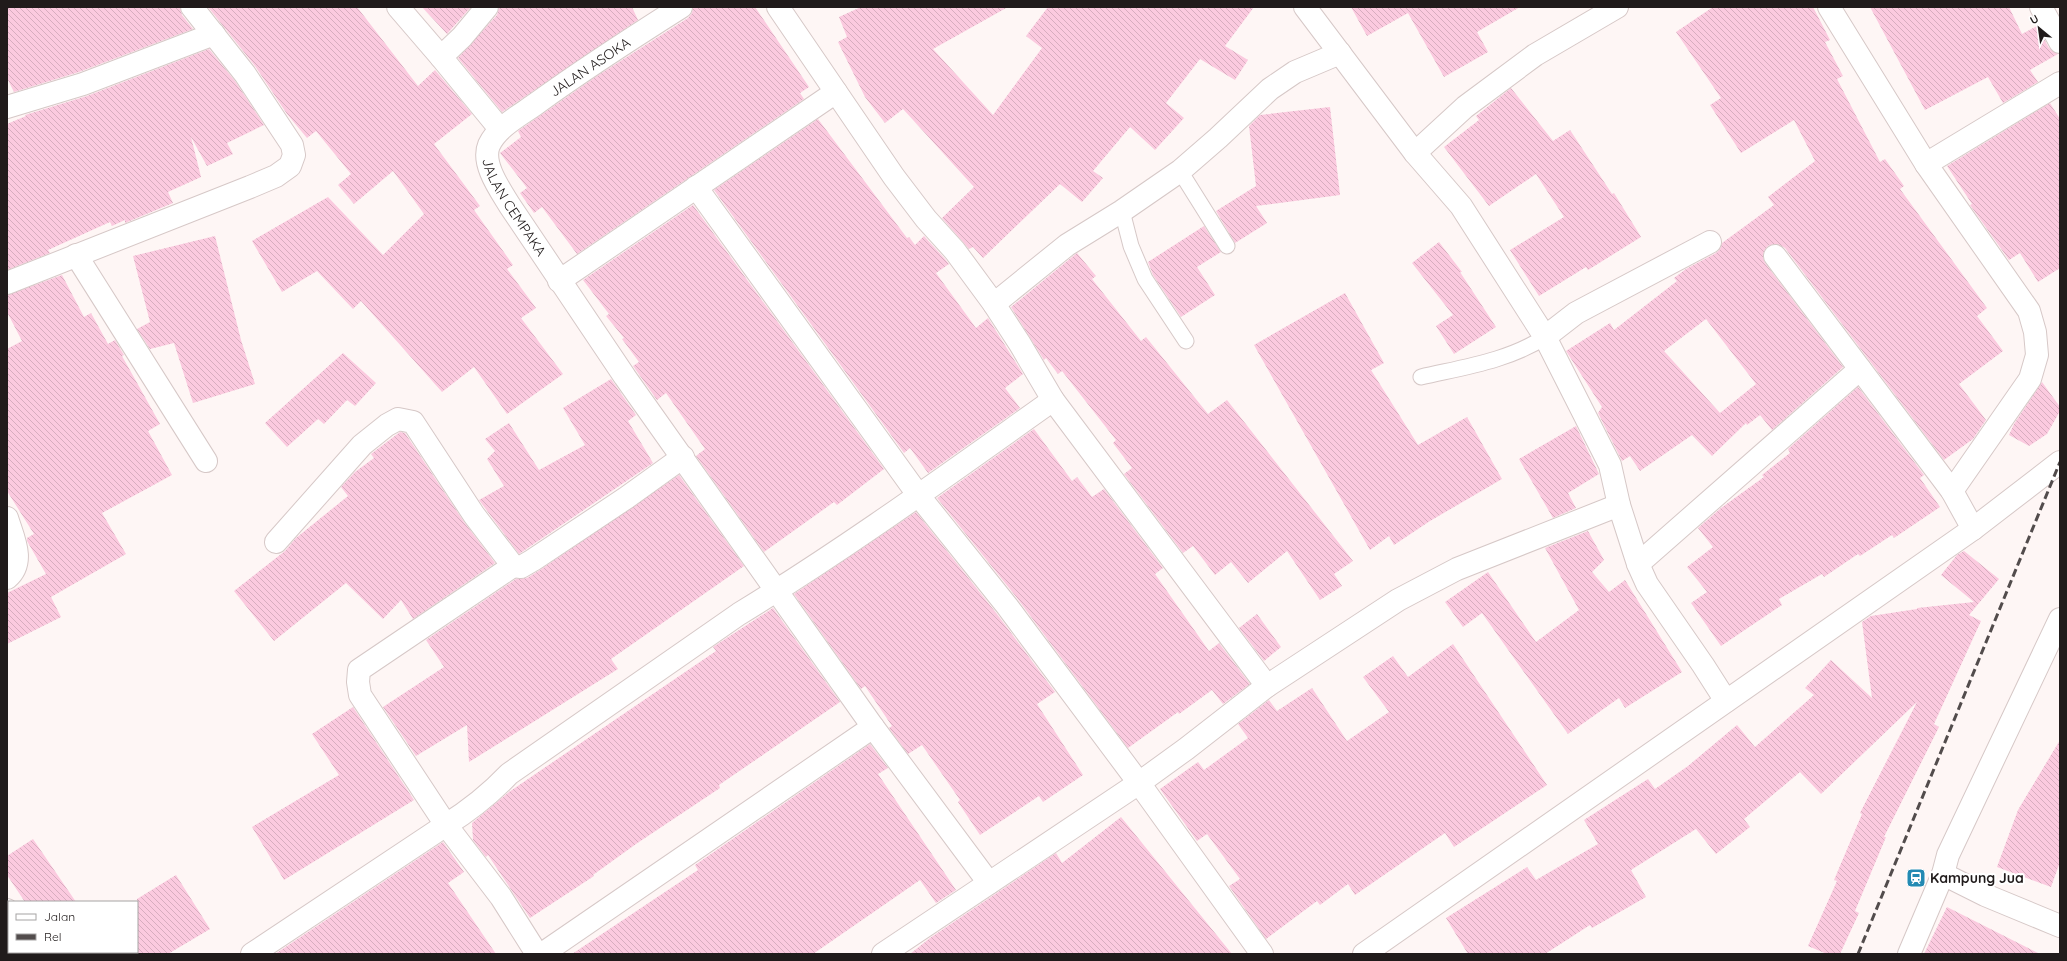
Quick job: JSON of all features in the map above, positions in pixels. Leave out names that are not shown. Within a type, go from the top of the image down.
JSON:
[{"type":"street","points":[[7,283],[276,176],[290,166],[294,155],[292,144],[245,74],[192,7]]},
{"type":"street","points":[[398,7],[500,129]]},
{"type":"street","points":[[441,57],[462,38],[488,7]]},
{"type":"street","name":"JALAN ASOKA","points":[[500,129],[564,84],[681,7]]},
{"type":"street","points":[[778,7],[894,177],[926,219],[955,251],[994,304],[1020,344],[1053,400],[1267,686]]},
{"type":"street","points":[[1305,7],[1316,24],[1340,52],[1415,153],[1461,206],[1545,338],[1610,465],[1619,505],[1638,564],[1651,590],[1726,701]]},
{"type":"street","points":[[1415,153],[1465,107],[1535,55],[1617,7]]},
{"type":"street","points":[[1828,7],[1926,164],[2028,311],[2035,332],[2038,355],[2030,379],[1952,491]]},
{"type":"street","points":[[2042,7],[2060,42]]},
{"type":"street","points":[[7,107],[83,84],[214,34]]},
{"type":"street","points":[[994,304],[1067,245],[1122,211],[1180,171],[1270,89],[1295,72],[1340,52]]},
{"type":"street","points":[[1926,164],[2060,83]]},
{"type":"street","points":[[559,281],[836,92]]},
{"type":"street","name":"JALAN CEMPAKA","points":[[500,129],[489,146],[488,164],[494,179],[510,206],[559,281],[873,727],[989,883]]},
{"type":"street","points":[[696,187],[918,496],[1007,606],[1139,783],[1262,954]]},
{"type":"street","points":[[1545,338],[1576,313],[1710,242]]},
{"type":"street","points":[[76,255],[206,461]]},
{"type":"street","points":[[1776,256],[1952,491],[1973,529]]},
{"type":"street","points":[[1638,564],[1860,369]]},
{"type":"street","points":[[252,954],[446,825],[485,798],[509,774],[739,614],[778,591],[918,496],[1053,400]]},
{"type":"street","points":[[276,542],[362,445],[387,425],[398,419],[413,422],[474,515],[513,566]]},
{"type":"street","points":[[537,954],[501,897],[446,825],[360,695],[358,682],[359,670],[513,566],[521,567],[533,560],[626,498],[683,457]]},
{"type":"street","points":[[1364,954],[1973,529],[2060,462]]},
{"type":"street","points":[[883,954],[1139,783],[1186,749],[1267,686],[1398,600],[1457,569],[1619,505]]},
{"type":"street","points":[[7,518],[17,549],[16,565],[7,578]]},
{"type":"street","points":[[1909,954],[1943,874],[1948,855],[2060,619]]},
{"type":"street","points":[[542,954],[873,727]]},
{"type":"street","points":[[1943,874],[1985,895],[2060,926]]},
{"type":"lane","points":[[1180,171],[1227,246]]},
{"type":"lane","points":[[1122,211],[1131,246],[1144,278],[1186,341]]},
{"type":"lane","points":[[1421,377],[1505,358],[1519,353],[1545,338]]},
{"type":"building","points":[[7,7],[180,7],[182,15],[193,29],[79,72],[14,92],[7,78]]},
{"type":"building","points":[[208,7],[357,7],[418,86],[435,70],[472,114],[434,144],[480,206],[474,210],[513,265],[507,269],[536,308],[521,318],[563,374],[507,414],[474,367],[442,392],[361,301],[353,309],[317,271],[282,292],[252,241],[328,197],[383,255],[424,214],[393,171],[354,204],[338,185],[351,174],[316,131],[307,138],[287,114],[255,66]]},
{"type":"building","points":[[422,7],[471,7],[447,34]]},
{"type":"building","points":[[499,7],[632,7],[638,20],[502,112],[458,58],[497,15]]},
{"type":"building","points":[[693,7],[755,7],[809,87],[800,93],[804,99],[577,254],[542,207],[534,213],[520,193],[527,188],[500,153],[521,137],[518,131],[597,76],[688,18],[692,13]]},
{"type":"building","points":[[861,7],[1008,7],[933,49],[993,115],[1042,48],[1026,36],[1048,7],[1254,7],[1225,46],[1248,60],[1235,80],[1200,59],[1166,103],[1184,118],[1155,150],[1130,127],[1093,171],[1103,178],[1082,202],[1060,184],[983,258],[973,247],[969,249],[942,218],[974,187],[903,109],[885,123],[865,97],[838,42],[847,37],[839,17]]},
{"type":"building","points":[[1351,7],[1520,7],[1477,32],[1488,52],[1444,77],[1408,13],[1367,36]]},
{"type":"building","points":[[1713,7],[1813,7],[1830,40],[1825,42],[1843,76],[1837,79],[1880,162],[1885,159],[1904,186],[1900,189],[1987,308],[1977,316],[2003,351],[1959,384],[1986,420],[1973,439],[1944,460],[1785,248],[1774,244],[1768,246],[1764,251],[1763,257],[1765,263],[1843,367],[1772,430],[1760,415],[1747,425],[1746,423],[1712,456],[1692,435],[1640,471],[1630,456],[1622,461],[1598,413],[1602,407],[1566,351],[1610,323],[1614,330],[1677,281],[1674,278],[1686,269],[1716,253],[1720,249],[1722,243],[1774,205],[1768,197],[1815,161],[1794,120],[1741,153],[1710,105],[1721,98],[1676,32]],"holes":[[[1706,319],[1756,384],[1720,413],[1664,351]]]},
{"type":"building","points":[[1870,7],[2009,7],[2022,34],[2037,26],[2049,48],[2058,54],[2030,70],[2038,82],[2003,103],[1988,77],[1925,110]]},
{"type":"building","points":[[209,49],[235,81],[264,125],[227,143],[233,154],[207,166],[191,137],[201,177],[168,192],[173,203],[125,223],[125,220],[112,226],[110,222],[48,250],[50,253],[7,270],[7,124],[26,116],[25,115],[87,96]]},
{"type":"building","points":[[1511,88],[1553,141],[1570,130],[1612,194],[1614,193],[1641,237],[1588,270],[1586,267],[1539,296],[1510,250],[1564,217],[1536,174],[1489,206],[1444,147],[1479,120],[1476,116]]},
{"type":"building","points":[[2050,103],[2060,119],[2060,268],[2038,282],[2020,253],[2009,260],[1970,205],[1972,204],[1947,166]]},
{"type":"building","points":[[1330,107],[1340,195],[1256,206],[1267,223],[1235,243],[1216,211],[1256,186],[1249,126],[1260,115]]},
{"type":"building","points":[[818,119],[907,238],[909,237],[915,245],[924,236],[945,259],[949,264],[936,273],[976,328],[988,318],[1023,374],[1005,388],[1020,408],[928,473],[910,448],[904,453],[714,190]]},
{"type":"building","points":[[693,205],[884,469],[837,505],[834,502],[764,552],[696,456],[705,449],[666,393],[657,400],[633,366],[639,362],[622,339],[624,338],[606,316],[609,314],[583,280]]},
{"type":"building","points":[[1204,226],[1221,252],[1197,267],[1215,295],[1181,317],[1153,275],[1148,262]]},
{"type":"building","points":[[215,236],[241,340],[255,384],[193,403],[174,343],[150,349],[137,329],[150,322],[133,256]]},
{"type":"building","points":[[1439,242],[1462,272],[1460,272],[1496,327],[1454,354],[1436,326],[1453,315],[1412,263]]},
{"type":"building","points":[[1077,253],[1096,276],[1092,279],[1141,341],[1146,337],[1208,414],[1227,400],[1353,561],[1334,574],[1342,586],[1320,600],[1287,551],[1248,583],[1231,562],[1215,575],[1193,546],[1183,553],[1124,474],[1132,468],[1113,443],[1116,440],[1062,371],[1058,374],[1046,358],[1044,360],[1011,307]]},
{"type":"building","points":[[62,275],[84,317],[91,313],[108,344],[115,340],[124,355],[122,356],[160,424],[148,431],[172,475],[102,513],[126,554],[51,597],[61,617],[7,644],[7,593],[46,574],[27,541],[27,538],[34,534],[7,491],[7,349],[22,341],[7,312],[7,295]]},
{"type":"building","points":[[1345,293],[1384,363],[1371,370],[1418,445],[1467,417],[1502,479],[1430,521],[1394,545],[1389,536],[1370,550],[1254,345]]},
{"type":"building","points":[[343,353],[376,383],[355,406],[347,400],[324,424],[318,419],[287,447],[265,423]]},
{"type":"building","points":[[611,379],[636,415],[628,421],[653,463],[519,554],[479,500],[504,486],[487,459],[495,451],[485,439],[509,423],[539,470],[585,445],[563,408]]},
{"type":"building","points":[[2042,382],[2060,407],[2060,411],[2047,434],[2029,446],[2009,435],[2014,424]]},
{"type":"building","points":[[1858,387],[1924,475],[1920,478],[1940,507],[1894,538],[1892,535],[1860,556],[1858,554],[1824,577],[1822,574],[1779,599],[1782,605],[1721,646],[1691,603],[1707,592],[1687,567],[1713,547],[1698,528],[1721,508],[1764,477],[1762,475],[1790,453],[1788,449]]},
{"type":"building","points":[[1576,426],[1599,474],[1568,493],[1576,508],[1553,518],[1519,459]]},
{"type":"building","points":[[1034,429],[1072,481],[1077,477],[1092,497],[1104,489],[1163,568],[1155,574],[1209,651],[1219,643],[1250,684],[1223,704],[1212,690],[1179,714],[1178,712],[1128,748],[1017,598],[937,498]]},
{"type":"building","points":[[400,432],[405,433],[464,522],[495,563],[413,619],[401,600],[383,619],[346,583],[274,641],[234,591],[285,551],[296,538],[348,496],[341,487],[355,472],[374,458],[371,454]]},
{"type":"building","points":[[679,475],[744,566],[611,659],[618,669],[469,762],[467,725],[416,756],[383,707],[444,667],[426,640],[516,579],[527,578],[540,570]]},
{"type":"building","points":[[916,512],[997,614],[1055,692],[1037,704],[1083,775],[1043,802],[1039,796],[980,835],[958,802],[960,800],[922,745],[908,754],[889,728],[892,726],[865,686],[861,689],[794,594]]},
{"type":"building","points":[[1588,531],[1604,560],[1592,572],[1609,592],[1625,580],[1682,672],[1625,708],[1619,698],[1568,734],[1482,613],[1463,627],[1445,602],[1488,572],[1536,642],[1579,610],[1545,548]]},
{"type":"building","points":[[1964,551],[1999,579],[1969,615],[1981,621],[1934,724],[1939,727],[1884,837],[1886,837],[1855,911],[1859,913],[1840,954],[1827,954],[1808,946],[1837,881],[1834,880],[1862,814],[1860,813],[1917,702],[1821,794],[1800,772],[1744,819],[1750,827],[1716,854],[1696,829],[1631,870],[1646,897],[1592,928],[1590,925],[1545,954],[1468,954],[1446,918],[1527,867],[1536,880],[1598,844],[1584,820],[1648,779],[1655,789],[1688,766],[1737,725],[1755,747],[1814,695],[1805,688],[1831,660],[1872,698],[1862,622],[1871,616],[1917,608],[1974,602],[1941,575],[1957,555]]},
{"type":"building","points":[[773,608],[840,702],[719,785],[720,788],[636,844],[593,875],[594,876],[530,918],[488,855],[486,857],[473,840],[472,823],[509,792],[716,651],[713,647]]},
{"type":"building","points":[[1257,614],[1281,647],[1264,661],[1239,628]]},
{"type":"building","points":[[1453,644],[1547,785],[1454,847],[1445,833],[1355,895],[1348,884],[1320,905],[1317,901],[1266,939],[1229,886],[1240,879],[1207,834],[1197,841],[1160,789],[1198,762],[1204,770],[1248,738],[1238,724],[1269,700],[1277,711],[1312,688],[1347,741],[1389,712],[1363,677],[1393,656],[1408,677]]},
{"type":"building","points":[[353,707],[414,800],[284,880],[252,827],[339,775],[312,734]]},
{"type":"building","points":[[2060,740],[2060,862],[2051,887],[1997,867],[2018,810]]},
{"type":"building","points":[[870,744],[888,768],[878,774],[956,890],[936,903],[920,880],[813,954],[572,954],[698,870],[695,865]]},
{"type":"building","points":[[1121,817],[1232,954],[910,954],[930,938],[1056,853],[1062,863]]},
{"type":"building","points":[[33,839],[75,901],[24,901],[7,875],[7,856]]},
{"type":"building","points":[[443,842],[464,872],[448,883],[496,954],[275,954]]},
{"type":"building","points":[[176,875],[210,929],[168,954],[137,954],[137,899]]},
{"type":"building","points":[[1947,907],[2040,954],[1924,954]]},
{"type":"railway","points":[[1858,954],[2060,462]]},
{"type":"place","name":"Kampung Jua","points":[[1916,878]]}]
